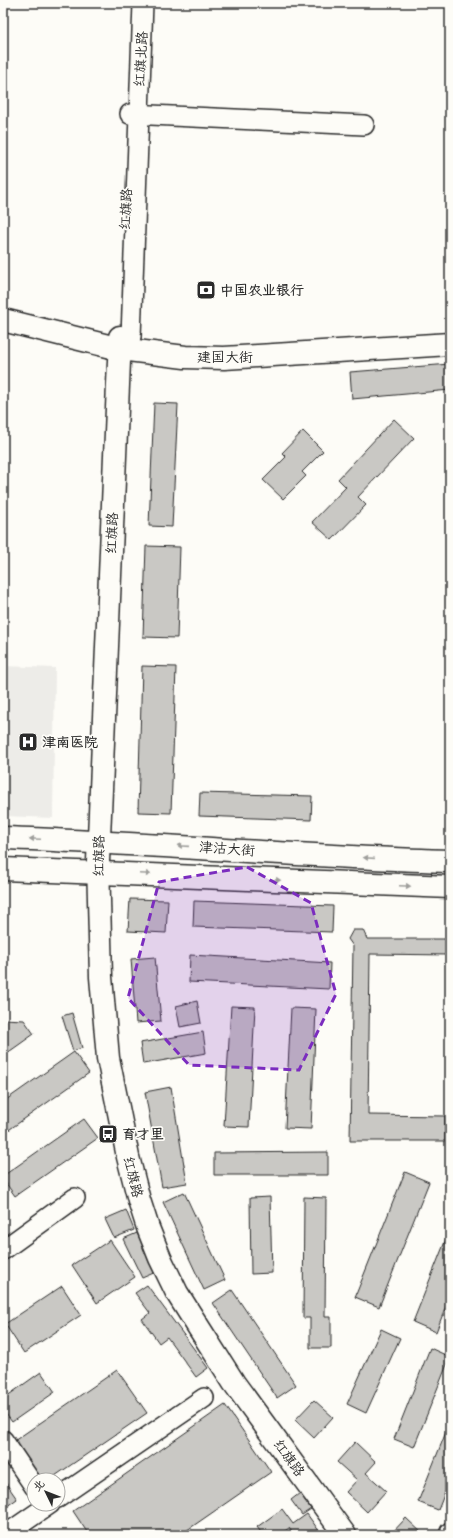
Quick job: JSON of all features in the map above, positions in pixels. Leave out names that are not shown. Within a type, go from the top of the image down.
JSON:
[{"type":"main road","name":"建国大街","points":[[3,310],[95,332],[125,343],[214,345],[374,338],[450,331]]},
{"type":"main road","name":"建国大街","points":[[3,320],[185,356],[224,358],[450,344]]},
{"type":"main road","name":"红旗路","points":[[125,343],[128,392],[104,861],[105,900],[116,1019],[124,1083],[146,1181],[158,1220],[171,1253],[192,1298],[243,1378],[357,1535]]},
{"type":"main road","name":"津沽大街","points":[[3,838],[67,840],[104,861],[450,887]]},
{"type":"main road","name":"津沽大街","points":[[3,869],[64,871],[104,861],[385,859],[450,861]]},
{"type":"main road","points":[[64,871],[89,881],[105,900]]},
{"type":"main road","name":"红旗路","points":[[105,900],[100,976],[108,1058],[128,1157],[139,1200],[160,1258],[177,1292],[234,1383],[345,1535]]},
{"type":"street","name":"红旗北路","points":[[134,114],[135,3]]},
{"type":"street","name":"红旗北路","points":[[134,114],[143,3]]},
{"type":"street","points":[[134,114],[364,125]]},
{"type":"street","name":"红旗路","points":[[125,343],[134,114]]},
{"type":"street","points":[[3,1250],[75,1198]]},
{"type":"street","points":[[66,1492],[204,1398]]},
{"type":"street","points":[[3,1440],[26,1474]]},
{"type":"street","points":[[5,1535],[37,1512]]},
{"type":"highlighted area","points":[[247,867],[311,903],[336,994],[299,1070],[189,1065],[128,998],[159,882]]},
{"type":"shaded area","name":"津南医院","points":[[3,666],[55,668],[53,818],[3,816]]},
{"type":"building","points":[[450,364],[450,390],[352,399],[350,372]]},
{"type":"building","points":[[154,403],[178,404],[172,527],[149,526]]},
{"type":"building","points":[[394,419],[414,438],[358,497],[366,505],[332,540],[312,522],[346,487],[338,479]]},
{"type":"building","points":[[303,431],[323,451],[302,472],[306,476],[283,499],[263,480],[286,457],[282,453]]},
{"type":"building","points":[[146,546],[180,547],[177,638],[143,637]]},
{"type":"building","points":[[142,666],[176,667],[171,813],[138,812]]},
{"type":"building","points":[[200,793],[312,796],[311,820],[199,816]]},
{"type":"building","points":[[130,899],[168,900],[166,933],[128,931]]},
{"type":"building","points":[[194,901],[333,906],[332,932],[193,927]]},
{"type":"building","points":[[353,930],[363,930],[367,939],[450,939],[450,955],[370,954],[368,1115],[445,1116],[445,1141],[350,1141],[353,946],[348,939]]},
{"type":"building","points":[[190,955],[330,963],[329,989],[189,982]]},
{"type":"building","points":[[155,957],[161,1021],[136,1023],[131,959]]},
{"type":"building","points":[[197,1001],[201,1023],[180,1027],[176,1006]]},
{"type":"building","points":[[231,1006],[255,1007],[249,1127],[224,1126]]},
{"type":"building","points":[[291,1008],[316,1009],[311,1129],[285,1128]]},
{"type":"building","points":[[72,1013],[82,1048],[73,1051],[62,1016]]},
{"type":"building","points":[[3,1019],[24,1020],[34,1034],[3,1056]]},
{"type":"building","points":[[203,1032],[206,1053],[143,1064],[140,1043]]},
{"type":"building","points":[[74,1052],[89,1073],[3,1134],[3,1102]]},
{"type":"building","points":[[171,1087],[187,1183],[162,1187],[145,1092]]},
{"type":"building","points":[[84,1119],[98,1138],[15,1196],[3,1179],[3,1176]]},
{"type":"building","points":[[328,1152],[328,1175],[214,1175],[214,1153]]},
{"type":"building","points":[[405,1172],[429,1182],[379,1307],[355,1297]]},
{"type":"building","points":[[184,1192],[225,1280],[204,1290],[163,1202]]},
{"type":"building","points":[[270,1197],[272,1273],[251,1274],[250,1198]]},
{"type":"building","points":[[304,1197],[326,1198],[325,1317],[331,1317],[331,1348],[310,1348],[310,1318],[303,1318]]},
{"type":"building","points":[[126,1210],[134,1230],[114,1238],[105,1219]]},
{"type":"building","points":[[450,1229],[450,1296],[436,1332],[413,1322]]},
{"type":"building","points":[[137,1233],[156,1272],[142,1278],[123,1239]]},
{"type":"building","points":[[110,1240],[135,1277],[97,1303],[72,1265]]},
{"type":"building","points":[[147,1285],[208,1368],[196,1377],[167,1337],[159,1343],[142,1319],[150,1313],[135,1293]]},
{"type":"building","points":[[62,1286],[81,1315],[24,1353],[5,1324]]},
{"type":"building","points":[[232,1290],[296,1385],[277,1398],[213,1303]]},
{"type":"building","points":[[381,1329],[400,1338],[366,1413],[347,1404]]},
{"type":"building","points":[[430,1348],[450,1357],[414,1447],[394,1439]]},
{"type":"building","points":[[117,1370],[147,1413],[61,1472],[35,1472],[14,1441]]},
{"type":"building","points":[[41,1372],[55,1392],[12,1422],[3,1410],[3,1399]]},
{"type":"building","points":[[314,1400],[333,1417],[314,1438],[295,1420]]},
{"type":"building","points":[[225,1405],[271,1472],[180,1535],[89,1535],[73,1511]]},
{"type":"building","points":[[450,1422],[450,1480],[438,1510],[418,1502]]},
{"type":"building","points":[[355,1442],[376,1462],[366,1473],[386,1491],[367,1512],[346,1492],[357,1480],[337,1462]]},
{"type":"building","points":[[3,1479],[17,1499],[3,1509]]},
{"type":"building","points":[[300,1493],[311,1509],[302,1515],[291,1500]]},
{"type":"building","points":[[282,1509],[293,1524],[307,1514],[322,1535],[294,1535],[289,1528],[279,1535],[263,1535],[257,1527]]},
{"type":"building","points":[[406,1518],[424,1535],[390,1535]]},
{"type":"place","name":"中国农业银行","points":[[206,290]]},
{"type":"place","name":"津南医院","points":[[28,742]]},
{"type":"place","name":"育才里","points":[[108,1134]]}]
